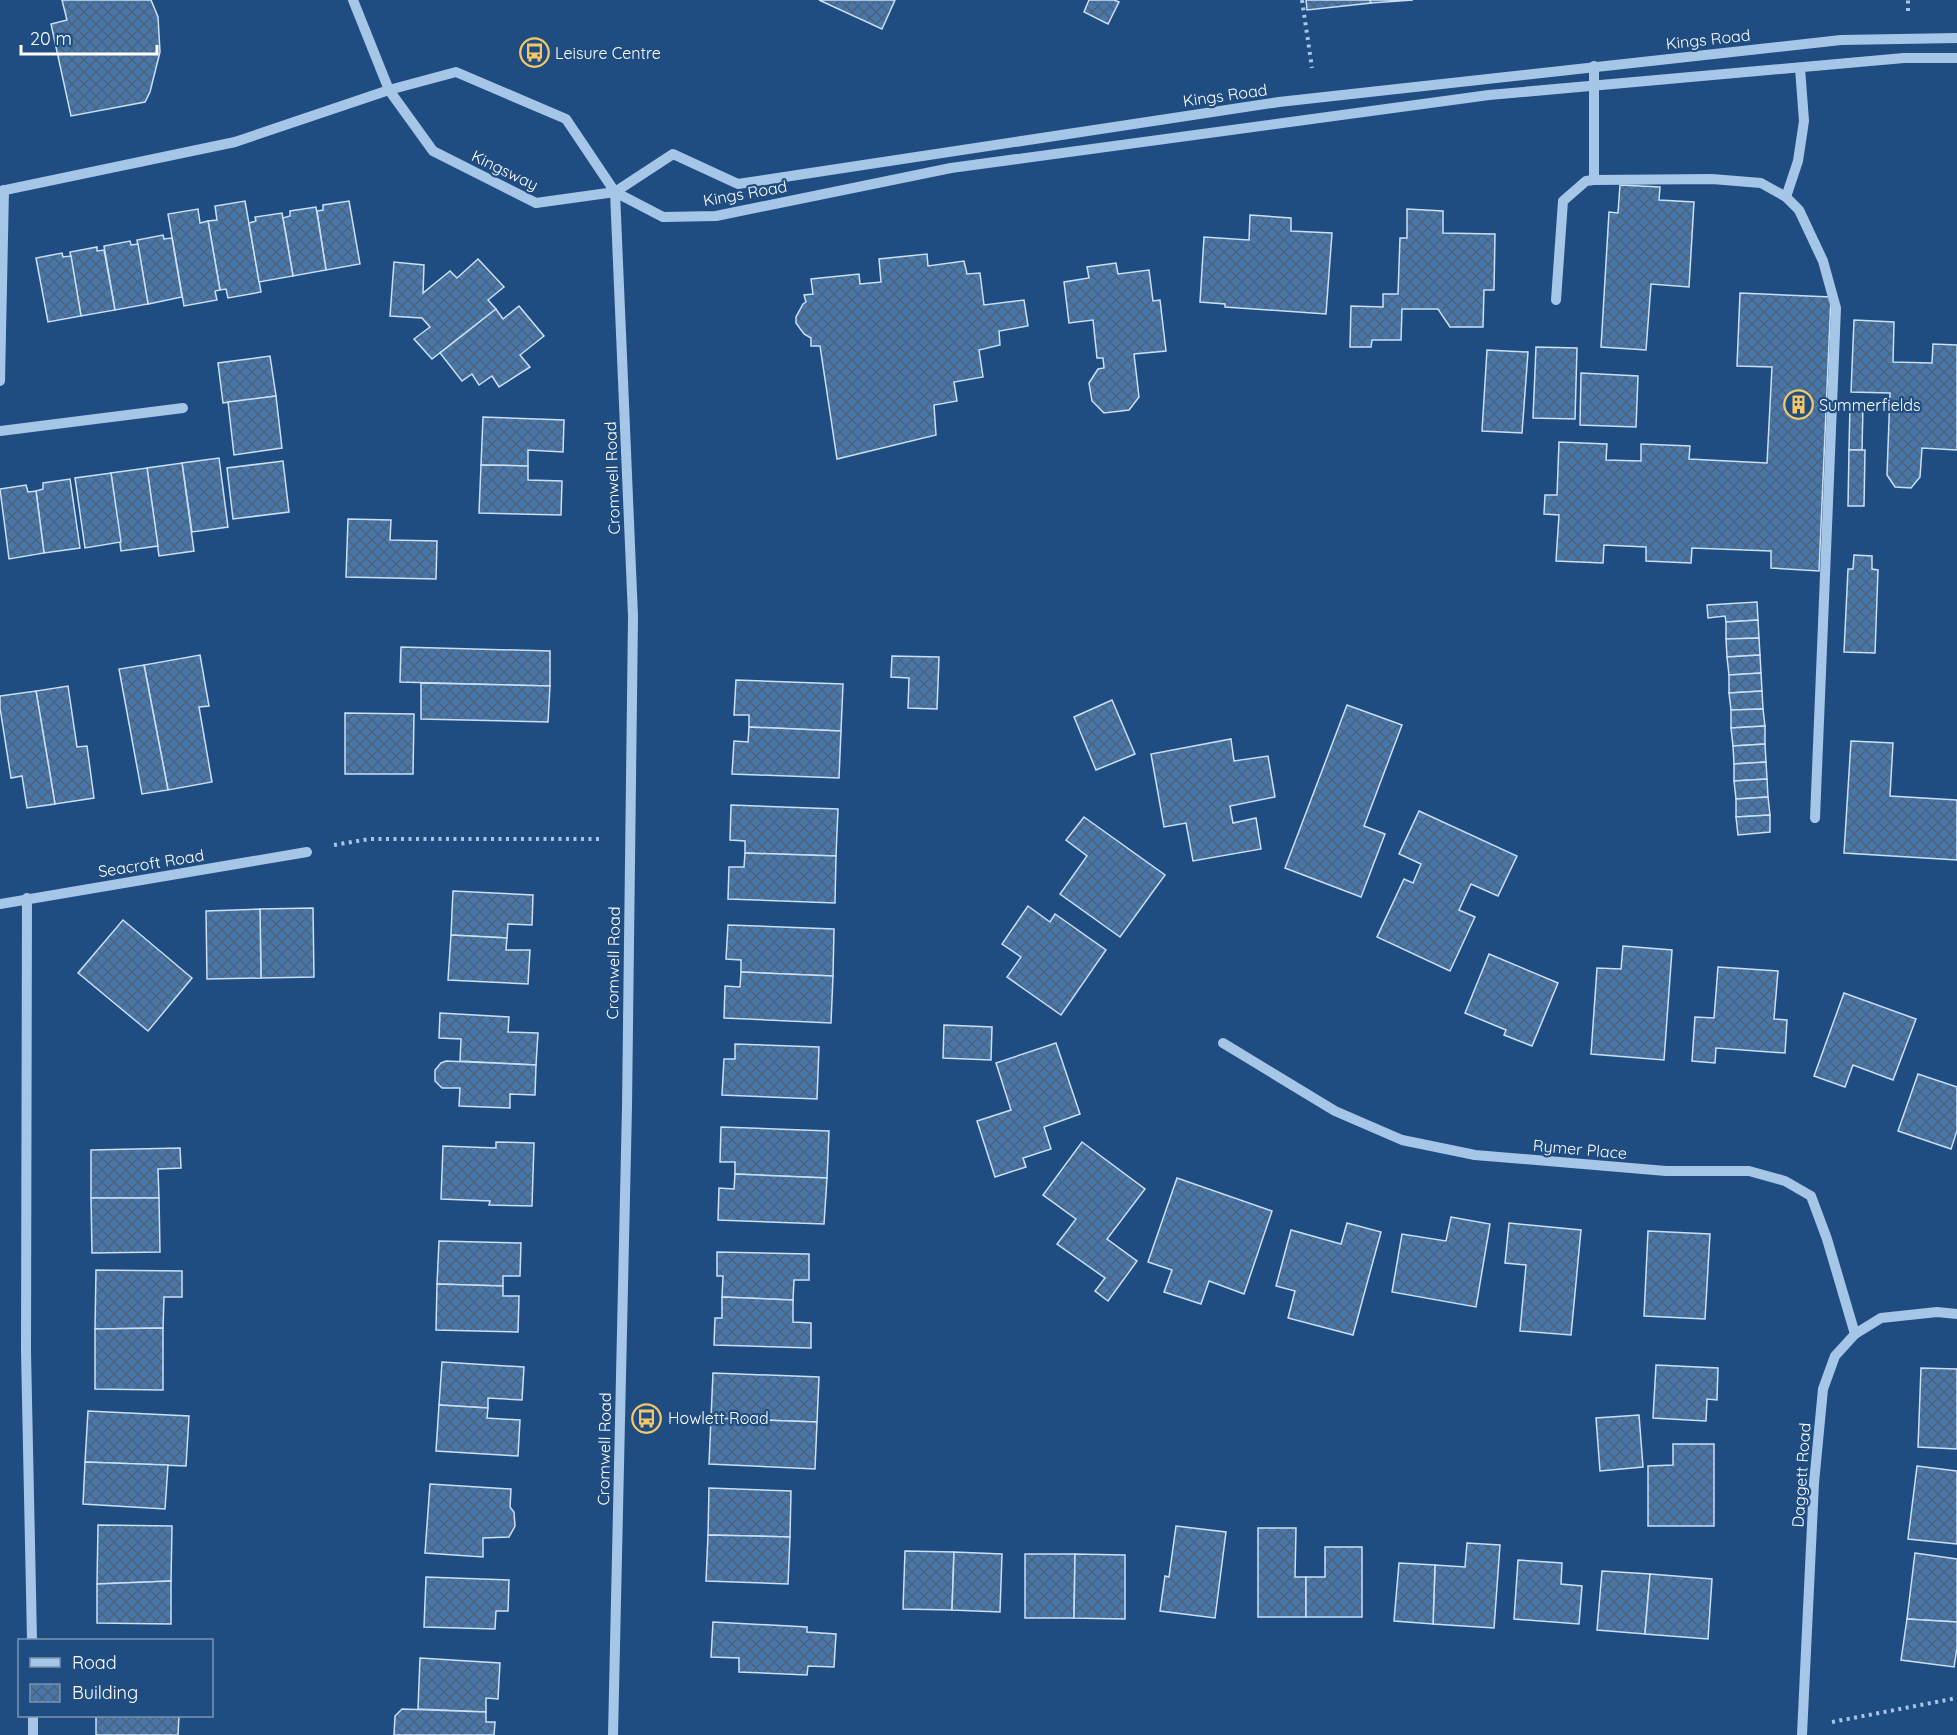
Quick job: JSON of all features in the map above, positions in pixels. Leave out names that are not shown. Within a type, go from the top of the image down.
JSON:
[{"type":"street","name":"Kingsway","points":[[353,0],[389,90],[433,151],[536,203],[615,192]]},
{"type":"street","name":"Kings Road","points":[[1957,38],[1841,40],[1316,98],[738,184],[673,154],[615,192],[663,217],[716,216],[951,168],[1489,95],[1904,58],[1957,58]]},
{"type":"street","points":[[1594,66],[1594,180]]},
{"type":"street","points":[[1786,197],[1798,161],[1804,121],[1800,68]]},
{"type":"street","points":[[0,381],[2,190],[236,142],[389,90],[456,72],[566,119],[615,192]]},
{"type":"street","points":[[1205,113],[1210,133]]},
{"type":"street","points":[[1556,300],[1563,201],[1586,181],[1722,179],[1761,183],[1786,197],[1799,210],[1823,261],[1836,308],[1815,818]]},
{"type":"street","name":"Cromwell Road","points":[[613,1735],[627,1107],[633,616],[615,192]]},
{"type":"street","points":[[0,431],[183,408]]},
{"type":"street","name":"Seacroft Road","points":[[0,904],[307,852]]},
{"type":"street","points":[[27,898],[26,1351],[32,1639]]},
{"type":"street","name":"Rymer Place","points":[[1223,1043],[1335,1111],[1402,1140],[1475,1155],[1666,1171],[1749,1171],[1785,1181],[1811,1196],[1827,1239],[1855,1334]]},
{"type":"street","name":"Daggett Road","points":[[1802,1731],[1814,1483],[1823,1389],[1835,1356],[1855,1334],[1881,1318],[1937,1312],[1957,1314]]},
{"type":"street","points":[[33,1717],[33,1735]]},
{"type":"path","points":[[1302,0],[1316,98]]},
{"type":"path","points":[[307,852],[369,839],[630,840]]},
{"type":"path","points":[[1802,1731],[1957,1698]]},
{"type":"building","points":[[62,0],[151,0],[158,17],[160,52],[150,92],[145,102],[71,116],[51,24],[67,20]]},
{"type":"building","points":[[819,0],[895,0],[882,29]]},
{"type":"building","points":[[1089,0],[1119,2],[1108,24],[1084,12]]},
{"type":"building","points":[[1306,0],[1370,0],[1371,3],[1307,10]]},
{"type":"building","points":[[1370,0],[1413,0],[1371,3]]},
{"type":"building","points":[[1620,185],[1660,187],[1659,200],[1694,202],[1689,287],[1651,284],[1646,350],[1601,347],[1609,212],[1618,213]]},
{"type":"building","points":[[245,201],[261,292],[228,298],[226,289],[220,290],[208,221],[217,220],[215,206]]},
{"type":"building","points":[[349,201],[360,264],[326,270],[317,211],[323,210],[323,205]]},
{"type":"building","points":[[316,207],[326,270],[293,276],[283,218],[290,216],[290,211]]},
{"type":"building","points":[[198,209],[200,223],[208,221],[220,290],[215,291],[217,300],[184,306],[168,214]]},
{"type":"building","points":[[1407,209],[1443,211],[1443,233],[1495,234],[1494,290],[1484,290],[1483,327],[1450,327],[1438,309],[1402,309],[1401,340],[1372,340],[1371,347],[1350,347],[1351,306],[1383,307],[1383,294],[1398,294],[1400,238],[1407,238]]},
{"type":"building","points":[[282,213],[293,276],[259,282],[249,223],[256,221],[255,217]]},
{"type":"building","points":[[1250,215],[1291,218],[1291,231],[1332,233],[1326,314],[1225,307],[1225,304],[1200,302],[1204,237],[1249,240]]},
{"type":"building","points":[[163,235],[164,239],[172,238],[182,297],[148,304],[137,240]]},
{"type":"building","points":[[130,241],[131,245],[138,244],[148,304],[115,310],[104,246]]},
{"type":"building","points":[[97,247],[97,251],[104,250],[115,310],[81,316],[70,252]]},
{"type":"building","points":[[62,253],[63,257],[71,256],[81,316],[48,322],[36,258]]},
{"type":"building","points":[[927,254],[928,266],[964,261],[967,274],[980,273],[984,305],[1024,300],[1028,326],[999,331],[1000,345],[979,350],[983,377],[954,382],[957,401],[934,405],[936,435],[837,459],[820,346],[811,346],[811,338],[804,334],[796,323],[796,317],[806,302],[804,295],[813,294],[811,279],[859,274],[860,284],[881,282],[879,259]]},
{"type":"building","points":[[478,259],[504,287],[488,300],[496,309],[432,359],[414,339],[430,327],[422,318],[390,316],[394,262],[424,265],[423,293],[450,271],[457,278]]},
{"type":"building","points":[[1116,263],[1118,274],[1149,270],[1153,301],[1160,300],[1166,351],[1134,354],[1139,397],[1129,410],[1104,413],[1092,401],[1089,383],[1098,369],[1104,368],[1103,358],[1097,358],[1093,320],[1069,323],[1064,282],[1089,278],[1087,267]]},
{"type":"building","name":"Summerfields","points":[[1740,293],[1831,297],[1819,571],[1771,568],[1771,551],[1692,548],[1691,563],[1646,561],[1646,547],[1604,545],[1603,563],[1556,561],[1559,515],[1544,514],[1545,495],[1557,495],[1559,442],[1607,444],[1606,460],[1641,461],[1641,444],[1690,446],[1689,459],[1767,463],[1772,367],[1737,366]]},
{"type":"building","points":[[519,306],[544,336],[520,355],[530,367],[499,387],[492,376],[479,385],[472,374],[462,381],[440,353],[496,309],[503,319]]},
{"type":"building","points":[[1854,320],[1894,322],[1893,362],[1932,363],[1933,344],[1957,345],[1957,450],[1922,448],[1920,477],[1911,488],[1895,487],[1887,475],[1890,393],[1851,392]]},
{"type":"building","points":[[1536,347],[1577,348],[1575,419],[1533,418]]},
{"type":"building","points":[[1487,350],[1528,352],[1522,433],[1482,431]]},
{"type":"building","points":[[270,356],[276,396],[223,403],[218,363]]},
{"type":"building","points":[[1581,373],[1638,376],[1636,427],[1580,425]]},
{"type":"building","points":[[276,396],[282,448],[234,455],[228,402]]},
{"type":"building","points":[[1850,405],[1863,405],[1862,450],[1849,450]]},
{"type":"building","points":[[483,417],[564,420],[563,452],[528,450],[528,466],[481,465]]},
{"type":"building","points":[[1849,450],[1865,450],[1864,506],[1848,506]]},
{"type":"building","points":[[219,458],[228,527],[192,532],[182,463]]},
{"type":"building","points":[[283,461],[289,512],[233,519],[227,468]]},
{"type":"building","points":[[182,463],[194,551],[159,556],[147,468]]},
{"type":"building","points":[[481,465],[528,466],[528,480],[562,481],[561,515],[479,513]]},
{"type":"building","points":[[147,468],[158,546],[121,551],[111,473]]},
{"type":"building","points":[[111,473],[121,542],[85,548],[75,478]]},
{"type":"building","points":[[70,479],[80,548],[44,553],[36,491],[43,489],[43,483]]},
{"type":"building","points":[[26,485],[28,492],[36,491],[44,553],[9,559],[0,489]]},
{"type":"building","points":[[348,519],[391,520],[390,540],[437,541],[436,579],[346,577]]},
{"type":"building","points":[[1854,555],[1872,556],[1872,569],[1878,570],[1875,653],[1844,652],[1848,569],[1853,569]]},
{"type":"building","points":[[1757,602],[1758,620],[1726,622],[1725,616],[1708,618],[1707,605]]},
{"type":"building","points":[[1758,620],[1759,638],[1726,639],[1726,622]]},
{"type":"building","points":[[1759,638],[1760,655],[1727,657],[1726,639]]},
{"type":"building","points":[[401,647],[550,651],[550,686],[400,682]]},
{"type":"building","points":[[200,655],[209,706],[199,707],[212,782],[168,790],[144,665]]},
{"type":"building","points":[[1760,655],[1761,673],[1729,675],[1727,657]]},
{"type":"building","points":[[892,656],[939,657],[937,709],[908,708],[909,678],[891,677]]},
{"type":"building","points":[[144,665],[168,790],[142,794],[119,669]]},
{"type":"building","points":[[1761,673],[1762,691],[1729,693],[1729,675]]},
{"type":"building","points":[[736,680],[843,684],[841,731],[749,727],[749,715],[734,715]]},
{"type":"building","points":[[421,683],[550,686],[548,722],[421,719]]},
{"type":"building","points":[[68,686],[77,747],[87,746],[94,798],[55,804],[36,691]]},
{"type":"building","points":[[36,691],[55,804],[27,808],[22,776],[11,778],[0,696]]},
{"type":"building","points":[[1762,691],[1763,709],[1731,710],[1729,693]]},
{"type":"building","points":[[1112,700],[1135,754],[1096,770],[1074,717]]},
{"type":"building","points":[[1347,705],[1402,725],[1364,826],[1385,834],[1361,897],[1285,868]]},
{"type":"building","points":[[1763,709],[1765,726],[1731,728],[1731,710]]},
{"type":"building","points":[[345,713],[414,714],[413,774],[345,774]]},
{"type":"building","points":[[1765,726],[1765,744],[1733,746],[1731,728]]},
{"type":"building","points":[[749,727],[841,731],[839,778],[732,774],[734,741],[748,742]]},
{"type":"building","points":[[1231,739],[1234,761],[1268,756],[1275,797],[1230,806],[1233,823],[1256,818],[1261,849],[1193,861],[1186,823],[1164,827],[1151,754]]},
{"type":"building","points":[[1851,741],[1893,743],[1890,796],[1957,800],[1957,860],[1844,853]]},
{"type":"building","points":[[1765,744],[1766,762],[1734,764],[1733,746]]},
{"type":"building","points":[[1766,762],[1767,779],[1734,781],[1734,764]]},
{"type":"building","points":[[1767,779],[1768,797],[1736,799],[1734,781]]},
{"type":"building","points":[[1768,797],[1770,815],[1736,817],[1736,799]]},
{"type":"building","points":[[731,805],[838,809],[836,856],[745,853],[745,841],[730,840]]},
{"type":"building","points":[[1419,811],[1517,856],[1498,896],[1471,884],[1459,910],[1475,917],[1450,971],[1377,937],[1404,879],[1413,883],[1421,864],[1399,854]]},
{"type":"building","points":[[1770,815],[1770,832],[1738,835],[1736,817]]},
{"type":"building","points":[[1084,817],[1165,875],[1120,937],[1060,894],[1087,856],[1066,840]]},
{"type":"building","points":[[745,853],[836,856],[835,903],[728,899],[729,867],[744,867]]},
{"type":"building","points":[[453,891],[533,895],[532,925],[508,924],[507,938],[451,935]]},
{"type":"building","points":[[1028,906],[1050,922],[1055,914],[1106,950],[1061,1015],[1007,977],[1021,957],[1002,944]]},
{"type":"building","points":[[313,908],[314,977],[261,978],[260,909]]},
{"type":"building","points":[[260,909],[261,978],[207,979],[206,911]]},
{"type":"building","points":[[123,920],[192,978],[148,1031],[78,973]]},
{"type":"building","points":[[728,925],[834,929],[833,976],[741,972],[741,960],[726,959]]},
{"type":"building","points":[[451,935],[507,938],[506,950],[530,950],[528,984],[448,980]]},
{"type":"building","points":[[1623,946],[1672,950],[1664,1060],[1591,1054],[1597,968],[1621,969]]},
{"type":"building","points":[[1489,954],[1558,983],[1532,1046],[1504,1035],[1506,1030],[1465,1013]]},
{"type":"building","points":[[1718,967],[1778,971],[1774,1019],[1787,1020],[1785,1053],[1716,1048],[1715,1063],[1692,1061],[1695,1017],[1714,1018]]},
{"type":"building","points":[[741,972],[833,976],[831,1023],[724,1018],[725,986],[740,987]]},
{"type":"building","points":[[1844,993],[1916,1019],[1893,1080],[1853,1065],[1845,1087],[1814,1076]]},
{"type":"building","points":[[440,1013],[509,1017],[508,1032],[538,1033],[536,1065],[460,1061],[461,1039],[439,1038]]},
{"type":"building","points":[[944,1025],[992,1027],[991,1060],[943,1058]]},
{"type":"building","points":[[1056,1043],[1080,1114],[1044,1127],[1051,1149],[1023,1158],[1026,1167],[995,1177],[977,1121],[1011,1110],[996,1063]]},
{"type":"building","points":[[735,1044],[819,1047],[817,1099],[722,1095],[724,1059],[735,1059]]},
{"type":"building","points":[[446,1061],[536,1065],[535,1095],[510,1094],[510,1108],[459,1106],[460,1088],[442,1088],[435,1081],[435,1070]]},
{"type":"building","points":[[1918,1074],[1957,1087],[1957,1131],[1951,1149],[1898,1131]]},
{"type":"building","points":[[721,1127],[829,1131],[827,1178],[735,1174],[735,1162],[720,1162]]},
{"type":"building","points":[[496,1142],[534,1143],[532,1206],[489,1205],[490,1201],[441,1199],[443,1146],[496,1148]]},
{"type":"building","points":[[1082,1142],[1145,1189],[1107,1239],[1137,1261],[1108,1301],[1095,1291],[1105,1278],[1057,1244],[1076,1219],[1043,1195]]},
{"type":"building","points":[[180,1148],[181,1168],[158,1169],[159,1198],[91,1198],[91,1150]]},
{"type":"building","points":[[735,1174],[827,1178],[824,1224],[718,1220],[719,1188],[734,1189]]},
{"type":"building","points":[[1177,1178],[1272,1211],[1244,1294],[1209,1281],[1201,1304],[1164,1292],[1172,1270],[1148,1262]]},
{"type":"building","points":[[91,1198],[159,1198],[160,1252],[92,1253]]},
{"type":"building","points":[[1451,1217],[1490,1224],[1476,1307],[1392,1292],[1402,1234],[1446,1241]]},
{"type":"building","points":[[1347,1223],[1381,1232],[1353,1335],[1288,1318],[1295,1291],[1276,1286],[1291,1230],[1341,1244]]},
{"type":"building","points":[[1509,1223],[1581,1230],[1571,1335],[1520,1331],[1526,1265],[1505,1263]]},
{"type":"building","points":[[1648,1231],[1710,1234],[1705,1319],[1644,1316]]},
{"type":"building","points":[[439,1241],[521,1243],[520,1276],[503,1276],[503,1286],[437,1284]]},
{"type":"building","points":[[717,1252],[809,1254],[809,1280],[794,1280],[793,1300],[722,1297],[723,1276],[717,1276]]},
{"type":"building","points":[[96,1270],[182,1271],[182,1297],[164,1297],[163,1328],[95,1329]]},
{"type":"building","points":[[437,1284],[503,1286],[503,1296],[519,1296],[518,1332],[436,1330]]},
{"type":"building","points":[[722,1297],[793,1300],[793,1322],[811,1323],[811,1348],[714,1345],[715,1318],[722,1318]]},
{"type":"building","points":[[163,1328],[163,1390],[95,1389],[95,1329]]},
{"type":"building","points":[[442,1362],[524,1367],[522,1400],[488,1398],[488,1408],[439,1405]]},
{"type":"building","points":[[1656,1365],[1718,1368],[1717,1400],[1707,1399],[1706,1421],[1653,1418]]},
{"type":"building","points":[[1921,1368],[1957,1369],[1957,1449],[1918,1447]]},
{"type":"building","points":[[713,1373],[819,1377],[817,1422],[711,1418]]},
{"type":"building","points":[[439,1405],[488,1408],[487,1418],[520,1420],[518,1456],[436,1451]]},
{"type":"building","points":[[88,1411],[189,1416],[186,1466],[85,1462]]},
{"type":"building","points":[[1639,1415],[1643,1467],[1600,1471],[1596,1418]]},
{"type":"building","points":[[711,1418],[817,1422],[815,1469],[709,1464]]},
{"type":"building","points":[[1673,1444],[1714,1444],[1714,1526],[1648,1526],[1648,1466],[1673,1465]]},
{"type":"building","points":[[85,1462],[168,1465],[165,1509],[83,1504]]},
{"type":"building","points":[[1917,1466],[1957,1471],[1957,1544],[1908,1539]]},
{"type":"building","points":[[430,1484],[511,1489],[510,1507],[514,1512],[515,1526],[509,1537],[483,1538],[483,1557],[425,1553]]},
{"type":"building","points":[[709,1488],[791,1491],[790,1537],[708,1535]]},
{"type":"building","points":[[98,1525],[172,1526],[171,1581],[97,1584]]},
{"type":"building","points":[[1176,1526],[1226,1532],[1215,1618],[1160,1611],[1165,1576],[1169,1577]]},
{"type":"building","points":[[1258,1528],[1296,1528],[1295,1577],[1306,1577],[1306,1617],[1258,1617]]},
{"type":"building","points":[[708,1535],[790,1537],[788,1584],[706,1581]]},
{"type":"building","points":[[1467,1543],[1500,1545],[1494,1628],[1433,1624],[1435,1565],[1465,1567]]},
{"type":"building","points":[[1325,1547],[1362,1547],[1362,1617],[1306,1617],[1306,1577],[1325,1577]]},
{"type":"building","points":[[905,1551],[954,1552],[952,1610],[903,1609]]},
{"type":"building","points":[[954,1552],[1002,1554],[1000,1612],[952,1610]]},
{"type":"building","points":[[1915,1553],[1957,1559],[1957,1622],[1907,1619]]},
{"type":"building","points":[[1025,1554],[1075,1554],[1074,1618],[1025,1618]]},
{"type":"building","points":[[1075,1554],[1125,1555],[1125,1619],[1074,1618]]},
{"type":"building","points":[[1518,1560],[1562,1563],[1561,1584],[1582,1586],[1579,1624],[1514,1619]]},
{"type":"building","points":[[1399,1563],[1435,1565],[1433,1624],[1394,1621]]},
{"type":"building","points":[[1602,1571],[1650,1574],[1645,1634],[1597,1630]]},
{"type":"building","points":[[1650,1574],[1712,1579],[1708,1639],[1645,1634]]},
{"type":"building","points":[[426,1577],[509,1580],[508,1611],[496,1611],[495,1629],[424,1627]]},
{"type":"building","points":[[171,1581],[171,1624],[97,1623],[97,1584]]},
{"type":"building","points":[[1907,1619],[1957,1622],[1954,1667],[1901,1660]]},
{"type":"building","points":[[713,1622],[807,1627],[807,1632],[836,1634],[834,1667],[808,1666],[807,1675],[739,1672],[739,1658],[711,1657]]},
{"type":"building","points":[[420,1658],[500,1663],[498,1699],[486,1698],[486,1712],[418,1709]]},
{"type":"building","points":[[402,1709],[486,1712],[486,1722],[495,1722],[494,1735],[394,1735],[395,1716]]},
{"type":"building","points":[[96,1717],[179,1717],[178,1735],[96,1735]]},
{"type":"place","name":"Leisure Centre","points":[[534,53]]},
{"type":"place","name":"Summerfields","points":[[1798,405]]},
{"type":"place","name":"Howlett Road","points":[[647,1418]]}]
